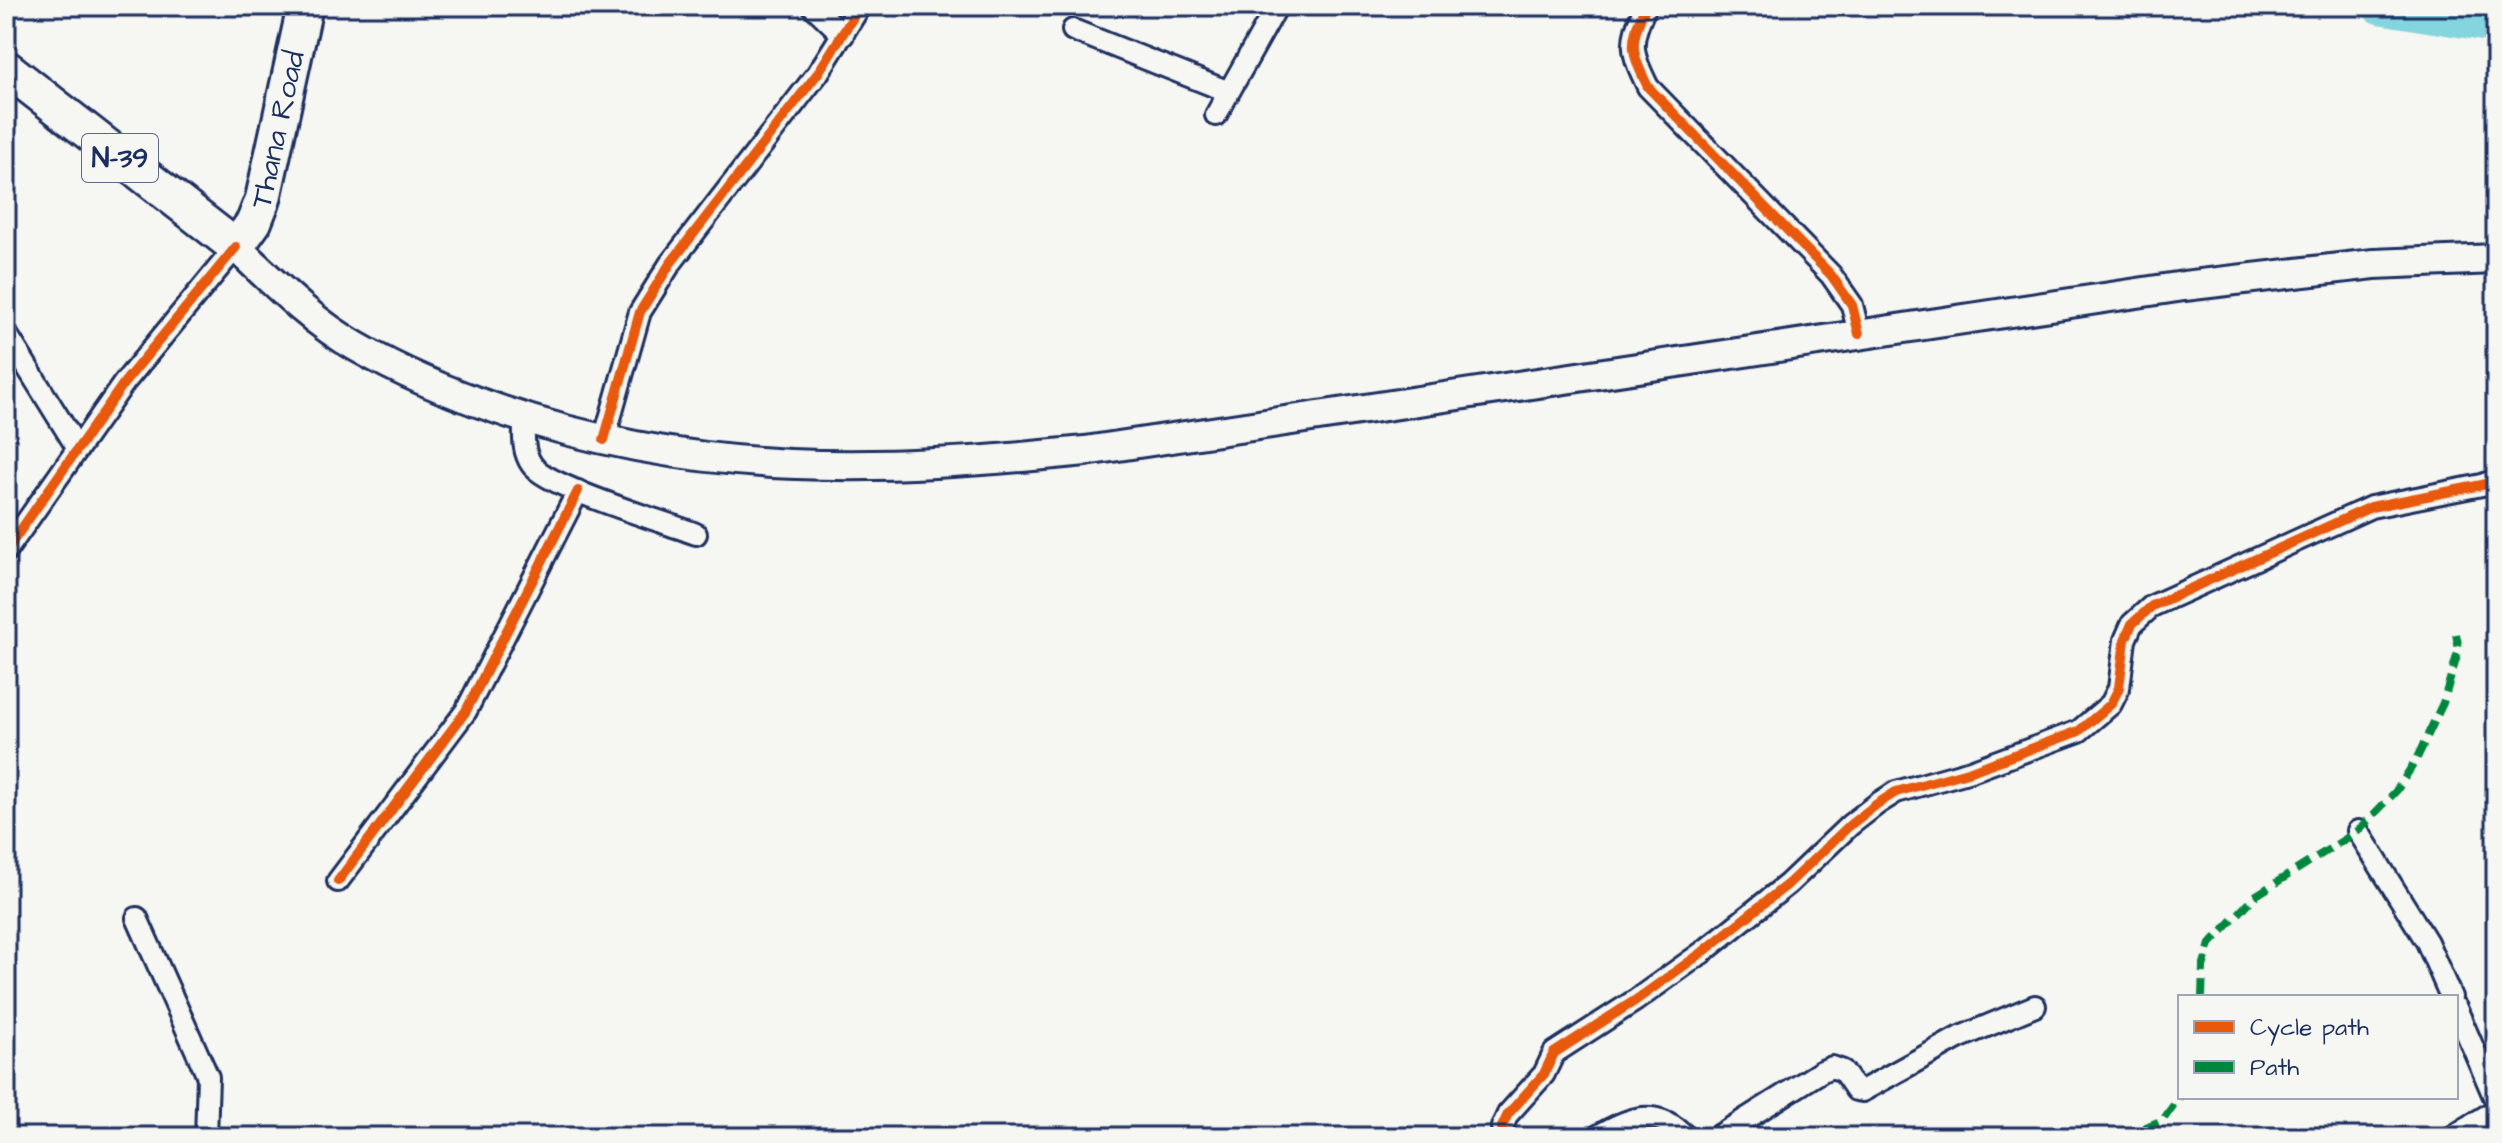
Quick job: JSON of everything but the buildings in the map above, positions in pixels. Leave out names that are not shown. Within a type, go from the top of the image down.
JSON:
[{"type":"highway","name":"Thana Road","points":[[236,247],[254,222],[263,199],[305,6]]},
{"type":"highway","name":"N-39","points":[[6,68],[236,247]]},
{"type":"main road","points":[[236,247],[304,311],[355,346],[419,380],[524,418],[674,455],[772,465],[846,467],[974,462],[1085,451],[2184,286],[2359,265],[2496,259]]},
{"type":"street","points":[[813,6],[843,35]]},
{"type":"street","points":[[604,440],[640,312],[670,264],[818,73],[860,6]]},
{"type":"street","points":[[1216,115],[1277,6]]},
{"type":"street","points":[[1646,6],[1636,26],[1633,56],[1648,87],[1831,275],[1852,305],[1859,334]]},
{"type":"street","points":[[1073,30],[1229,92]]},
{"type":"street","points":[[6,551],[124,383],[236,247]]},
{"type":"street","points":[[6,333],[78,449]]},
{"type":"street","points":[[524,418],[524,452],[533,468],[558,484],[696,534]]},
{"type":"street","points":[[1505,1137],[1502,1127],[1508,1114],[1544,1074],[1554,1053],[1703,952],[1788,884],[1850,825],[1877,804],[1896,792],[1971,771],[2079,731],[2111,704],[2119,688],[2125,640],[2132,624],[2152,606],[2371,507],[2496,480]]},
{"type":"street","points":[[338,881],[466,711],[578,491]]},
{"type":"street","points":[[2358,831],[2427,942],[2450,995]]},
{"type":"street","points":[[137,918],[208,1077],[206,1137]]},
{"type":"street","points":[[1717,1137],[1822,1071],[1832,1067],[1843,1071],[1856,1090],[1862,1091],[1958,1038],[2035,1006]]},
{"type":"street","points":[[2458,1013],[2496,1101]]},
{"type":"street","points":[[2452,1137],[2496,1110]]},
{"type":"street","points":[[1596,1137],[1624,1122],[1652,1117],[1663,1119],[1686,1137]]},
{"type":"waterway","points":[[2379,6],[2496,25]]},
{"type":"marked path","points":[[2202,995],[2203,967],[2210,944],[2255,896],[2358,831],[2397,790],[2416,760],[2443,703],[2459,649],[2456,634]]},
{"type":"marked path","points":[[2121,1137],[2163,1120],[2178,1099]]},
{"type":"cycle path","points":[[604,440],[640,312],[670,264],[818,73],[860,6]]},
{"type":"cycle path","points":[[1646,6],[1636,29],[1634,47],[1648,87],[1831,275],[1852,305],[1859,334]]},
{"type":"cycle path","points":[[6,551],[124,383],[236,247]]},
{"type":"cycle path","points":[[1505,1137],[1502,1127],[1508,1114],[1544,1074],[1554,1053],[1703,952],[1788,884],[1850,825],[1877,804],[1896,792],[1971,771],[2079,731],[2111,704],[2119,688],[2125,640],[2132,624],[2152,606],[2371,507],[2496,480]]},
{"type":"cycle path","points":[[338,881],[466,711],[578,491]]}]
